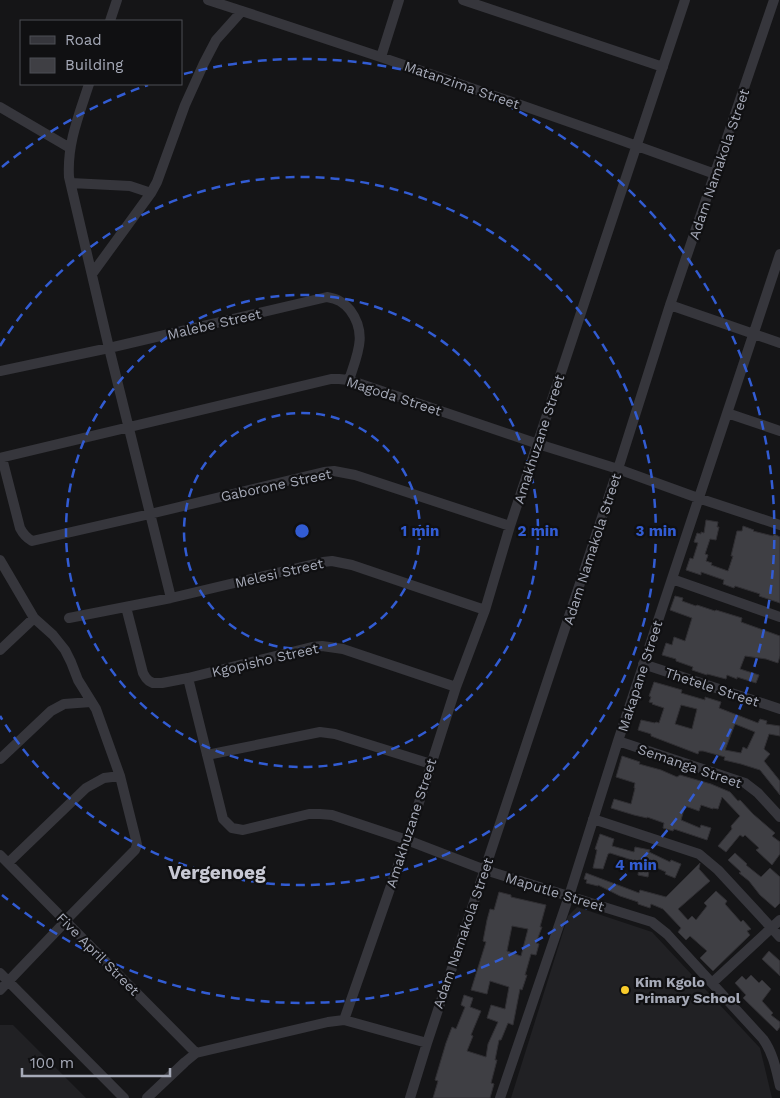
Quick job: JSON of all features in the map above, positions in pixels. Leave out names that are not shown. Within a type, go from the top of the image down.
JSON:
[{"type":"street","points":[[110,20],[117,0]]},
{"type":"street","name":"Matanzima Street","points":[[208,0],[715,174]]},
{"type":"street","points":[[381,58],[399,0]]},
{"type":"street","points":[[463,0],[663,67]]},
{"type":"street","name":"Amakhuzane Street","points":[[344,1020],[407,840],[456,687],[485,610],[510,526],[685,0]]},
{"type":"street","name":"Adam Namakola Street","points":[[410,1098],[618,469],[670,305],[774,0]]},
{"type":"street","points":[[92,274],[151,193],[204,62],[216,40],[242,11]]},
{"type":"street","points":[[89,85],[70,148],[68,163],[70,183],[128,428],[171,598]]},
{"type":"street","points":[[0,107],[70,148]]},
{"type":"street","points":[[70,183],[130,186],[151,193]]},
{"type":"street","name":"Makapane Street","points":[[500,1098],[569,896],[618,741],[780,254]]},
{"type":"street","name":"Malebe Street","points":[[0,371],[109,348],[327,297],[341,301],[355,316],[360,329],[358,353],[348,380]]},
{"type":"street","points":[[670,305],[780,343]]},
{"type":"street","name":"Magoda Street","points":[[1,458],[339,378],[618,469],[780,525]]},
{"type":"street","points":[[727,413],[780,431]]},
{"type":"street","name":"Gaborone Street","points":[[1,458],[20,528],[32,541],[334,471],[510,526]]},
{"type":"street","points":[[0,560],[34,618],[53,635],[65,650],[78,680],[92,702],[120,776],[137,845],[135,850],[0,990]]},
{"type":"street","name":"Melesi Street","points":[[69,618],[171,598],[332,561],[352,565],[485,610]]},
{"type":"street","points":[[672,579],[780,617]]},
{"type":"street","name":"Kgopisho Street","points":[[126,607],[143,673],[153,683],[158,684],[188,678],[322,646],[343,649],[456,687]]},
{"type":"street","points":[[0,650],[34,618]]},
{"type":"street","name":"Thetele Street","points":[[644,664],[780,709]]},
{"type":"street","points":[[188,678],[207,755],[320,732],[336,734],[431,764]]},
{"type":"street","points":[[0,759],[51,711],[64,704],[92,702]]},
{"type":"street","name":"Semanga Street","points":[[618,741],[745,783],[780,818]]},
{"type":"street","name":"Maputle Street","points":[[207,755],[223,819],[232,828],[243,830],[309,814],[342,818],[407,840],[484,870],[652,922],[667,934],[763,1039],[772,1056],[780,1086]]},
{"type":"street","points":[[8,863],[86,788],[104,778],[120,776]]},
{"type":"street","points":[[593,819],[699,854],[718,870],[780,937]]},
{"type":"street","name":"Five April Street","points":[[0,855],[196,1053]]},
{"type":"street","points":[[712,983],[780,920]]},
{"type":"street","points":[[0,973],[124,1098]]},
{"type":"street","points":[[147,1098],[196,1053],[328,1022],[344,1020],[427,1042]]},
{"type":"shaded area","name":"Kim Kgolo Primary School","points":[[577,907],[652,932],[760,1048],[772,1098],[511,1098],[568,916]]},
{"type":"shaded area","points":[[0,1025],[13,1025],[86,1098],[0,1098]]},
{"type":"building","points":[[706,520],[718,522],[717,527],[719,527],[716,540],[710,539],[705,554],[708,555],[706,561],[712,563],[711,565],[728,571],[733,556],[731,556],[737,531],[742,531],[743,526],[753,531],[773,536],[774,534],[780,537],[780,603],[759,596],[760,594],[723,584],[724,580],[701,572],[701,575],[686,570],[690,558],[693,559],[698,543],[694,542],[697,533],[704,533]]},
{"type":"building","points":[[675,596],[683,598],[682,601],[696,606],[742,618],[741,622],[780,636],[778,663],[745,656],[740,669],[759,675],[756,683],[727,675],[726,679],[707,675],[692,670],[693,667],[676,661],[676,659],[662,655],[666,643],[672,645],[674,637],[685,641],[692,618],[670,610]]},
{"type":"building","points":[[654,682],[682,690],[681,693],[705,700],[705,697],[721,702],[719,708],[758,723],[760,719],[767,721],[766,724],[780,726],[780,736],[769,734],[764,749],[770,754],[764,761],[780,781],[780,795],[760,770],[724,760],[725,757],[703,751],[699,751],[698,754],[638,730],[641,720],[659,723],[664,708],[649,702],[651,697],[649,696]],"holes":[[[681,705],[697,709],[692,729],[675,724]],[[735,724],[755,732],[747,749],[743,747],[741,753],[725,750]]]},
{"type":"building","points":[[622,756],[677,777],[680,775],[730,792],[775,833],[772,836],[780,842],[780,854],[772,865],[756,850],[759,848],[745,835],[743,837],[740,835],[726,852],[718,846],[740,816],[722,797],[718,809],[701,805],[699,811],[685,806],[681,820],[700,828],[701,825],[711,828],[707,840],[674,829],[673,831],[663,828],[664,823],[647,817],[611,808],[614,799],[631,804],[635,788],[635,783],[616,777]]},
{"type":"building","points":[[600,834],[614,839],[612,846],[634,852],[635,847],[650,850],[649,852],[670,862],[671,860],[681,864],[675,878],[650,865],[648,877],[638,875],[639,866],[631,864],[632,860],[610,853],[603,869],[593,868],[597,850],[595,849]]},
{"type":"building","points":[[735,853],[761,877],[770,868],[780,877],[780,903],[775,908],[760,895],[728,860]]},
{"type":"building","points":[[700,863],[699,869],[710,881],[678,909],[688,920],[692,916],[696,920],[707,906],[704,903],[716,891],[727,901],[725,904],[741,922],[743,920],[751,929],[747,931],[750,935],[713,971],[700,958],[707,951],[690,936],[686,940],[678,932],[681,928],[663,909],[651,904],[650,908],[638,904],[638,902],[620,896],[598,885],[586,883],[587,880],[584,879],[586,873],[639,893],[640,890],[666,897]]},
{"type":"building","points":[[499,892],[511,895],[511,897],[546,905],[540,927],[542,927],[536,943],[539,944],[536,955],[531,954],[525,975],[527,975],[522,990],[520,989],[513,1025],[508,1023],[501,1040],[499,1040],[495,1060],[497,1060],[491,1083],[494,1084],[490,1098],[433,1098],[438,1081],[435,1080],[446,1043],[452,1027],[456,1029],[465,1007],[461,1005],[464,995],[473,998],[470,1007],[481,1011],[471,1035],[473,1036],[467,1051],[486,1057],[488,1044],[498,1022],[487,1018],[491,1005],[505,1009],[509,987],[490,981],[487,994],[471,990],[486,942],[483,941],[490,909],[494,910]],"holes":[[[512,926],[528,929],[521,956],[507,951]]]},
{"type":"building","points":[[769,951],[780,961],[780,976],[762,959]]},
{"type":"building","points":[[751,975],[759,983],[762,980],[771,989],[762,1001],[773,1013],[771,1015],[780,1022],[780,1027],[777,1031],[743,998],[746,995],[735,983],[742,976],[746,980]]},
{"type":"place","name":"Kim Kgolo Primary School","points":[[625,990]]},
{"type":"district","name":"Vergenoeg","points":[[217,872]]}]
